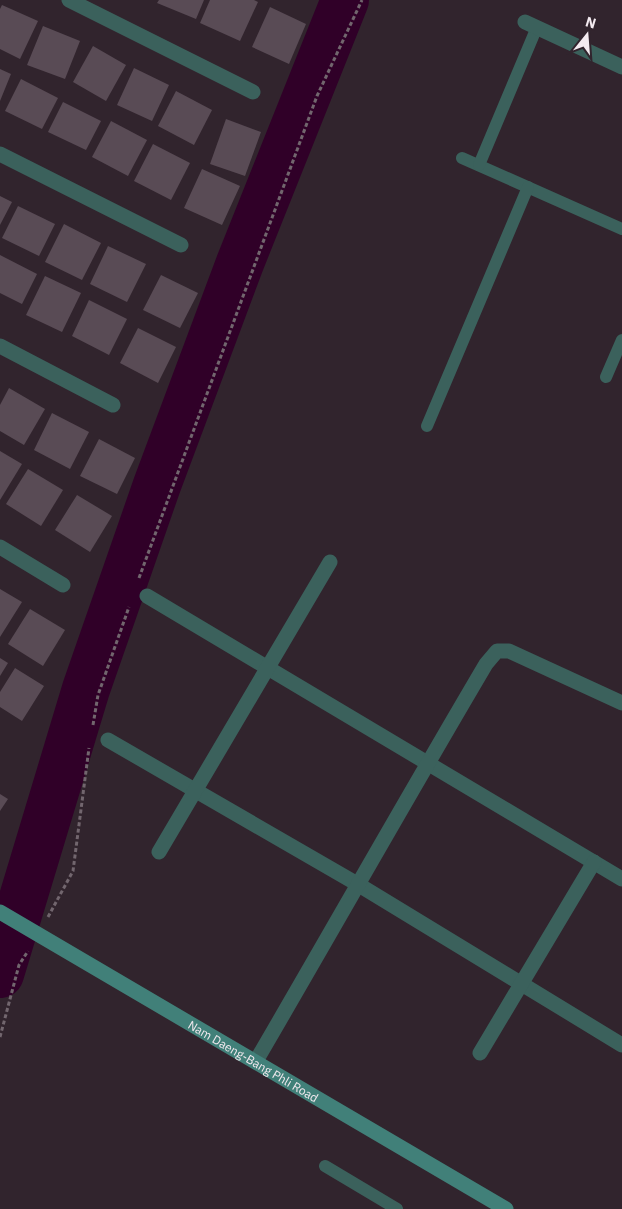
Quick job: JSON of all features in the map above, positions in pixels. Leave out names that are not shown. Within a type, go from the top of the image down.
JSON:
[{"type":"main road","name":"Nam Daeng-Bang Phli Road","points":[[0,912],[506,1209]]},
{"type":"street","points":[[69,0],[254,92]]},
{"type":"street","points":[[531,25],[622,67]]},
{"type":"street","points":[[0,154],[180,245]]},
{"type":"street","points":[[0,346],[113,405]]},
{"type":"street","points":[[0,547],[62,584]]},
{"type":"street","points":[[159,852],[269,669],[330,562]]},
{"type":"street","points":[[142,591],[269,669],[622,879]]},
{"type":"street","points":[[256,1061],[359,885],[427,763],[486,664],[497,651],[509,651],[622,703]]},
{"type":"street","points":[[108,740],[359,885],[622,1045]]},
{"type":"street","points":[[480,1053],[594,862]]},
{"type":"lane","points":[[478,165],[531,25]]},
{"type":"lane","points":[[462,158],[622,229]]},
{"type":"lane","points":[[427,426],[528,187]]},
{"type":"lane","points":[[606,377],[622,340]]},
{"type":"lane","points":[[325,1166],[397,1209]]},
{"type":"path","points":[[142,591],[317,96],[362,0]]},
{"type":"path","points":[[92,732],[98,695],[130,604]]},
{"type":"path","points":[[0,1037],[19,965],[33,931],[73,871],[90,741]]},
{"type":"building","points":[[159,0],[204,0],[196,19],[157,3]]},
{"type":"building","points":[[210,0],[254,0],[258,2],[240,41],[200,23]]},
{"type":"building","points":[[2,5],[38,21],[20,59],[0,49],[0,9]]},
{"type":"building","points":[[270,7],[306,24],[289,64],[252,47]]},
{"type":"building","points":[[43,26],[80,41],[65,79],[27,65]]},
{"type":"building","points":[[93,46],[126,65],[106,101],[73,82]]},
{"type":"building","points":[[134,68],[169,85],[152,121],[117,105]]},
{"type":"building","points":[[0,69],[11,74],[0,101]]},
{"type":"building","points":[[21,79],[58,98],[42,129],[5,111]]},
{"type":"building","points":[[176,91],[212,110],[194,145],[158,126]]},
{"type":"building","points":[[63,102],[101,121],[86,150],[48,132]]},
{"type":"building","points":[[226,119],[261,132],[245,176],[210,164]]},
{"type":"building","points":[[111,121],[147,140],[128,176],[92,157]]},
{"type":"building","points":[[153,144],[190,163],[171,200],[134,181]]},
{"type":"building","points":[[202,169],[240,186],[222,225],[184,208]]},
{"type":"building","points":[[0,196],[12,202],[0,225]]},
{"type":"building","points":[[18,206],[55,224],[39,256],[2,238]]},
{"type":"building","points":[[64,224],[101,243],[82,280],[45,262]]},
{"type":"building","points":[[108,246],[146,264],[127,302],[90,284]]},
{"type":"building","points":[[0,255],[37,274],[22,304],[0,293]]},
{"type":"building","points":[[161,275],[198,293],[180,328],[143,310]]},
{"type":"building","points":[[45,276],[81,293],[62,332],[26,315]]},
{"type":"building","points":[[89,300],[127,319],[109,355],[72,336]]},
{"type":"building","points":[[138,328],[176,347],[158,383],[120,363]]},
{"type":"building","points":[[9,388],[45,409],[24,445],[0,431],[0,405]]},
{"type":"building","points":[[52,413],[89,432],[70,469],[34,450]]},
{"type":"building","points":[[99,439],[135,458],[117,494],[80,476]]},
{"type":"building","points":[[0,451],[22,464],[0,500]]},
{"type":"building","points":[[28,469],[63,490],[41,526],[6,504]]},
{"type":"building","points":[[77,495],[112,516],[90,552],[55,530]]},
{"type":"building","points":[[0,589],[22,602],[0,637]]},
{"type":"building","points":[[30,609],[65,630],[43,666],[8,644]]},
{"type":"building","points":[[0,658],[8,663],[0,676]]},
{"type":"building","points":[[15,668],[44,686],[22,721],[0,707],[0,692]]},
{"type":"building","points":[[0,794],[8,799],[0,811]]},
{"type":"waterway","points":[[0,974],[86,689],[157,485],[240,263],[345,0]]}]
